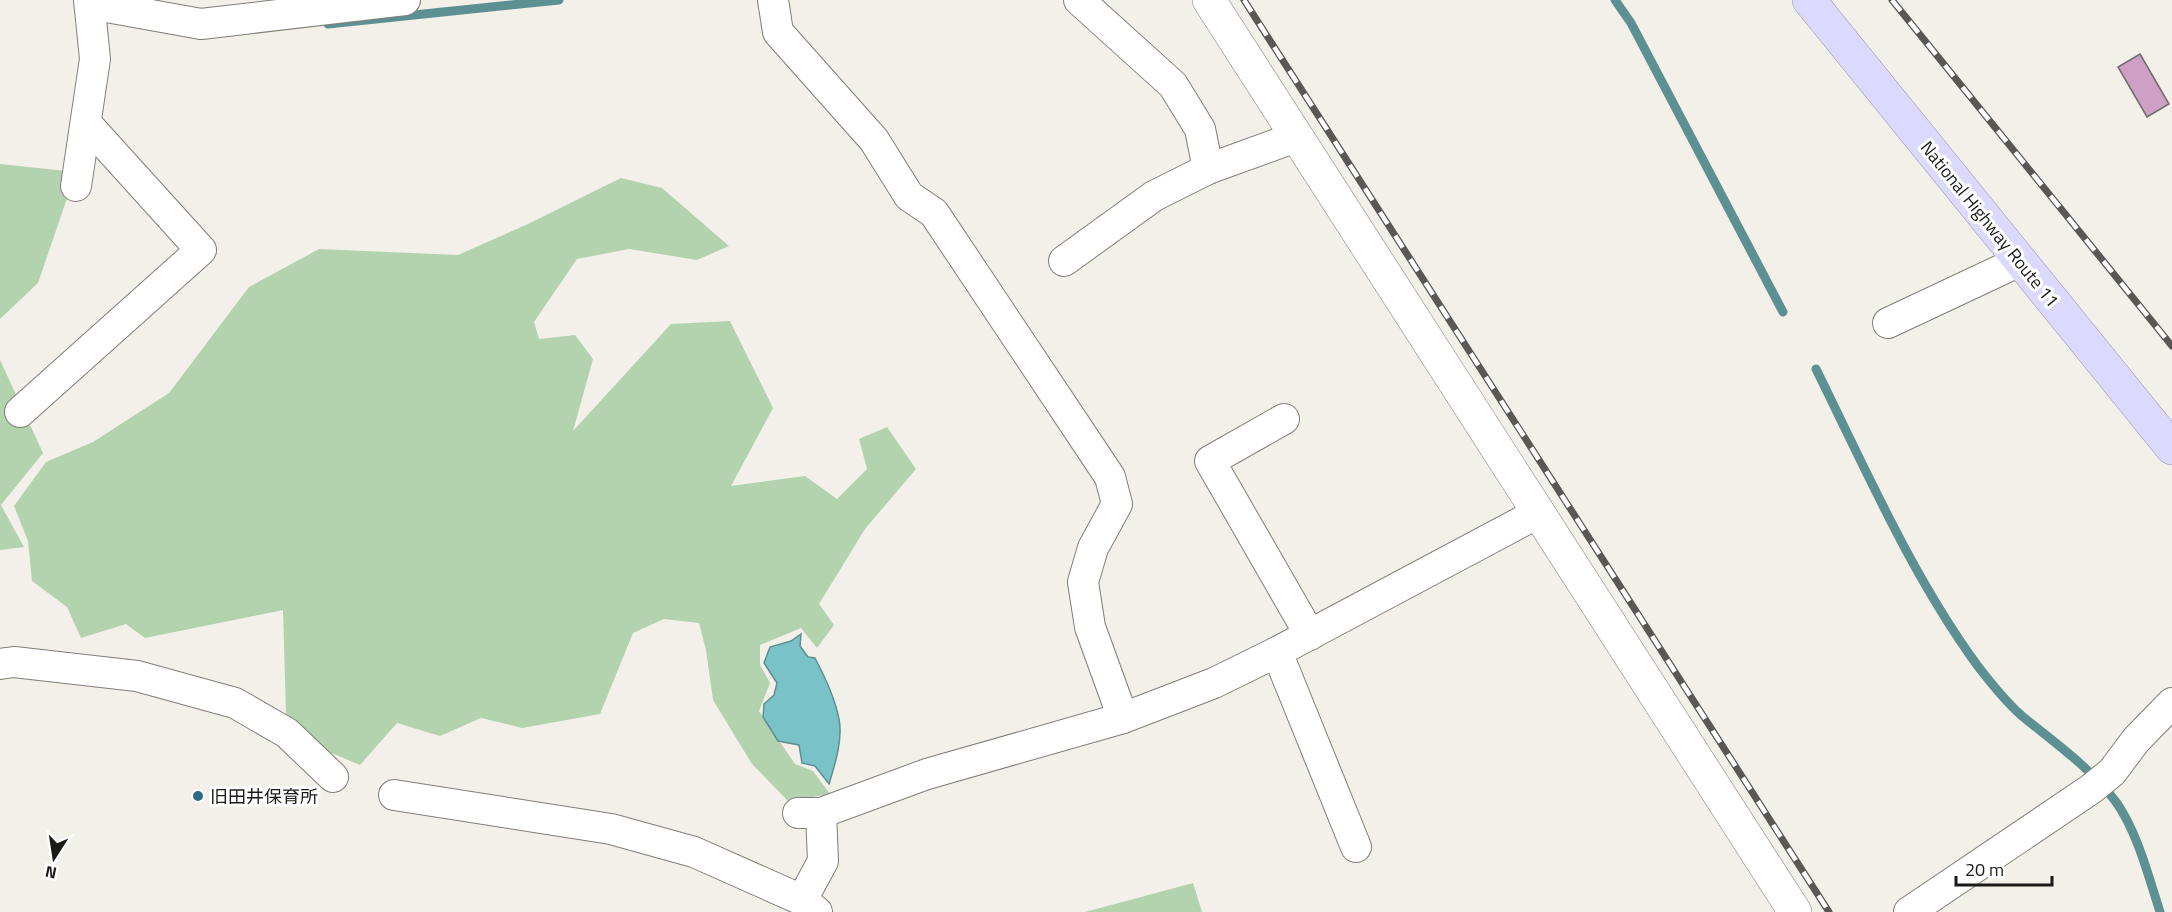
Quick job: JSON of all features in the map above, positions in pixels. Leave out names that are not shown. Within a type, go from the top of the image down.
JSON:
[{"type":"highway","name":"National Highway Route 11","points":[[1809,0],[2172,448]]},
{"type":"street","points":[[76,186],[95,59],[90,2],[201,24],[405,0]]},
{"type":"street","points":[[773,0],[778,32],[874,140],[909,196],[934,213],[1110,477],[1117,504],[1093,548],[1083,582],[1090,627],[1123,718]]},
{"type":"street","points":[[1079,0],[1173,86],[1200,129],[1208,169]]},
{"type":"street","points":[[1209,0],[1795,912]]},
{"type":"street","points":[[20,412],[201,250],[86,123]]},
{"type":"street","points":[[1064,261],[1154,196],[1208,169],[1296,137]]},
{"type":"street","points":[[1888,323],[2020,261]]},
{"type":"street","points":[[1284,419],[1210,461],[1310,635]]},
{"type":"street","points":[[394,795],[611,829],[694,852],[809,906],[823,861],[810,813],[927,774],[1123,718],[1214,682],[1310,635],[1538,513]]},
{"type":"street","points":[[1277,652],[1356,847]]},
{"type":"street","points":[[0,664],[14,662],[137,676],[235,703],[286,733],[333,777]]},
{"type":"street","points":[[1909,912],[2101,781],[2172,703]]},
{"type":"green space","points":[[0,164],[76,172],[38,283],[0,319]]},
{"type":"green space","points":[[621,178],[662,188],[729,246],[697,260],[629,249],[577,259],[534,322],[539,339],[575,335],[593,359],[573,431],[671,324],[730,321],[773,408],[731,486],[805,476],[837,499],[867,469],[859,439],[887,427],[916,469],[865,529],[819,604],[834,625],[817,648],[801,628],[760,645],[760,665],[770,683],[759,711],[795,764],[813,771],[830,794],[788,801],[752,764],[713,700],[706,650],[699,623],[664,619],[633,633],[600,714],[522,728],[481,718],[440,736],[397,723],[360,765],[329,752],[286,714],[283,610],[145,638],[126,624],[81,638],[67,607],[32,581],[28,541],[14,506],[46,462],[93,442],[169,393],[249,287],[319,249],[458,255],[528,224]]},
{"type":"green space","points":[[0,360],[43,453],[1,505],[24,547],[0,550]]},
{"type":"green space","points":[[1193,883],[1202,912],[1085,912]]},
{"type":"water","points":[[801,634],[800,646],[808,657],[815,658],[835,703],[839,719],[839,744],[829,784],[815,766],[802,763],[799,745],[778,741],[763,717],[764,704],[774,695],[777,683],[764,663],[770,647],[791,641]]},
{"type":"building","points":[[2140,54],[2169,104],[2147,117],[2118,67]]},
{"type":"waterway","points":[[328,24],[559,0]]},
{"type":"waterway","points":[[1615,0],[1631,23],[1783,312]]},
{"type":"waterway","points":[[1816,369],[1910,558],[1953,630],[1977,665],[2010,705],[2084,767],[2116,802],[2136,841],[2160,912]]},
{"type":"railway","points":[[1244,0],[1829,912]]},
{"type":"railway","points":[[1892,0],[2172,346]]},
{"type":"place","name":"旧田井保育所","points":[[198,796]]}]
